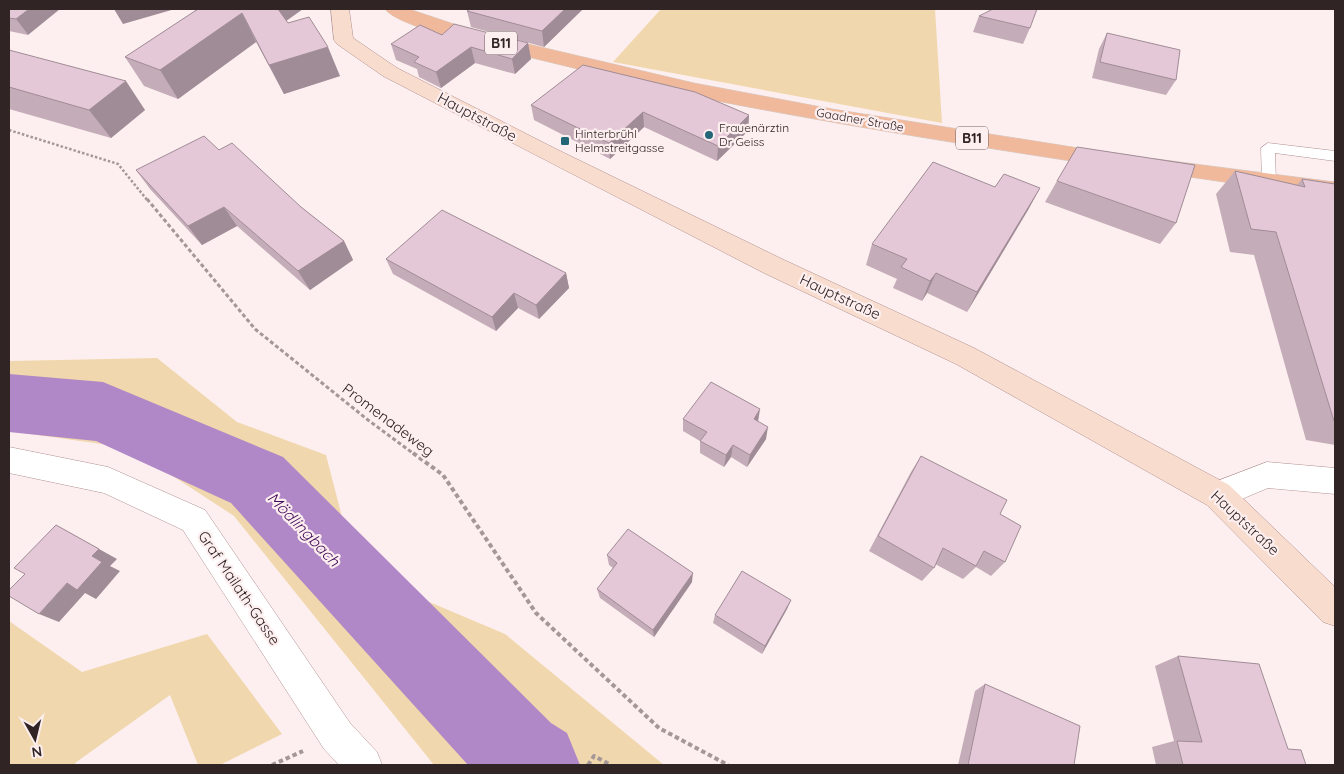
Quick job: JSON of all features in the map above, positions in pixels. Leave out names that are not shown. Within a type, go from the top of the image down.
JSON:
[{"type":"main road","name":"Gaadner Straße","points":[[394,9],[425,23],[610,72],[839,117],[1113,160],[1335,190]]},
{"type":"street","name":"Hauptstraße","points":[[340,9],[344,40],[390,72],[548,154],[747,253],[966,356],[1218,494],[1335,610]]},
{"type":"street","name":"Graf Mailath-Gasse","points":[[9,460],[108,480],[194,520],[338,736],[364,765]]},
{"type":"street","points":[[1218,494],[1267,475],[1335,481]]},
{"type":"lane","points":[[1269,182],[1268,148],[1335,156]]},
{"type":"path","name":"Promenadeweg","points":[[9,130],[118,164],[255,329],[368,420],[443,475],[536,613],[659,728],[728,765]]},
{"type":"path","points":[[588,765],[594,756],[611,765]]},
{"type":"shaded area","points":[[661,9],[935,9],[942,123],[613,62]]},
{"type":"shaded area","points":[[157,358],[237,422],[326,455],[356,571],[505,634],[664,765],[434,765],[234,516],[130,448],[9,431],[9,361]]},
{"type":"shaded area","points":[[9,621],[82,672],[207,634],[282,734],[220,765],[198,765],[170,695],[75,763],[76,765],[9,765]]},
{"type":"building","points":[[9,9],[29,9],[16,19],[9,18]]},
{"type":"building","points":[[198,9],[278,9],[288,23],[309,17],[328,47],[269,65],[242,13],[160,70],[125,57]]},
{"type":"building","points":[[470,9],[565,9],[542,31],[467,11]]},
{"type":"building","points":[[993,9],[1037,9],[1030,28],[979,16]]},
{"type":"building","points":[[454,24],[528,43],[512,59],[471,47],[436,72],[414,62],[419,57],[391,44],[420,25],[442,35]]},
{"type":"building","points":[[1107,33],[1180,50],[1176,80],[1100,62]]},
{"type":"building","points":[[9,50],[126,81],[89,110],[9,87]]},
{"type":"building","points":[[583,65],[695,92],[749,115],[718,146],[643,112],[609,143],[531,105]]},
{"type":"building","points":[[204,136],[219,150],[232,143],[301,207],[344,241],[298,271],[224,207],[188,226],[136,170]]},
{"type":"building","points":[[1077,147],[1195,165],[1176,223],[1057,181]]},
{"type":"building","points":[[933,162],[995,187],[1004,174],[1040,188],[977,292],[936,273],[930,281],[901,267],[907,259],[872,244]]},
{"type":"building","points":[[1235,171],[1305,187],[1302,179],[1335,184],[1335,421],[1276,232],[1251,229]]},
{"type":"building","points":[[442,210],[566,273],[536,305],[514,293],[492,317],[386,259]]},
{"type":"building","points":[[711,382],[760,409],[754,419],[768,427],[750,455],[733,445],[726,455],[700,441],[707,432],[683,419]]},
{"type":"building","points":[[921,456],[1007,500],[1000,514],[1021,526],[1005,562],[984,551],[976,566],[943,548],[934,568],[878,536]]},
{"type":"building","points":[[56,525],[99,549],[92,556],[102,562],[77,590],[67,583],[39,614],[9,596],[9,590],[25,574],[14,568]]},
{"type":"building","points":[[628,529],[693,573],[653,630],[597,589],[617,563],[607,555]]},
{"type":"building","points":[[742,571],[791,600],[765,646],[715,615]]},
{"type":"building","points":[[1178,656],[1259,664],[1288,749],[1301,750],[1306,765],[1183,765],[1177,741],[1202,742]]},
{"type":"building","points":[[985,684],[1080,726],[1074,765],[968,765]]},
{"type":"waterway","name":"Mödlingbach","points":[[9,403],[103,412],[257,480],[519,755],[535,765]]},
{"type":"place","name":"Frauenärztin Dr Geiss","points":[[709,135]]},
{"type":"place","name":"Hinterbrühl Helmstreitgasse","points":[[565,141]]}]
